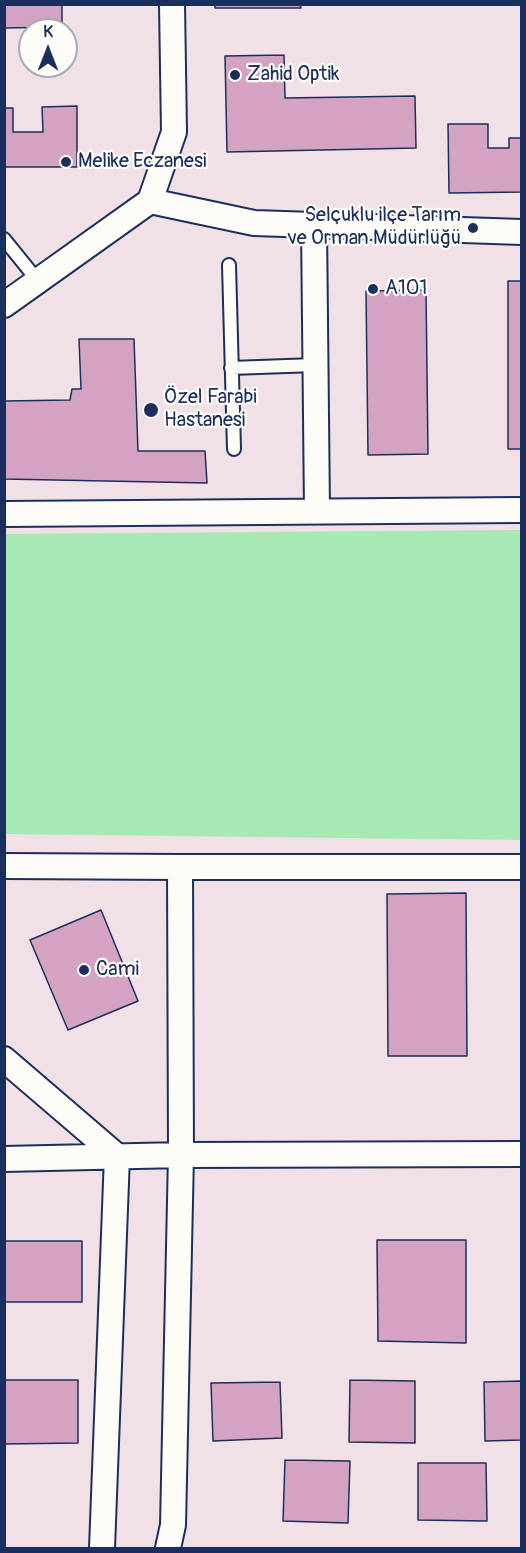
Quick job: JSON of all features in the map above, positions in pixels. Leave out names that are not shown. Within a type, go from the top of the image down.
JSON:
[{"type":"street","points":[[4,305],[150,201],[174,132],[172,4]]},
{"type":"street","points":[[150,201],[254,223],[522,232]]},
{"type":"street","points":[[314,225],[317,511]]},
{"type":"street","points":[[4,514],[522,510]]},
{"type":"street","points":[[4,866],[522,867]]},
{"type":"street","points":[[168,1548],[173,1526],[181,1155],[180,867]]},
{"type":"street","points":[[4,1059],[117,1156]]},
{"type":"street","points":[[4,1158],[522,1154]]},
{"type":"street","points":[[102,1548],[117,1156]]},
{"type":"lane","points":[[4,239],[38,281]]},
{"type":"lane","points":[[229,265],[234,449]]},
{"type":"lane","points":[[231,368],[315,365]]},
{"type":"green space","points":[[521,530],[521,840],[5,834],[5,534]]},
{"type":"building","points":[[4,4],[62,4],[62,18],[18,18],[18,28],[4,28]]},
{"type":"building","points":[[215,4],[300,4],[301,8],[215,8]]},
{"type":"building","points":[[284,55],[285,98],[415,96],[416,148],[227,152],[225,56]]},
{"type":"building","points":[[77,106],[77,167],[4,167],[4,108],[13,108],[13,132],[43,132],[42,107]]},
{"type":"building","points":[[448,124],[488,124],[488,148],[509,148],[509,138],[522,138],[522,192],[449,193]]},
{"type":"building","points":[[508,281],[522,281],[522,449],[508,449]]},
{"type":"building","points":[[426,290],[428,454],[368,455],[366,291]]},
{"type":"building","points":[[79,339],[134,339],[138,451],[205,451],[207,483],[4,479],[4,401],[70,400],[72,389],[81,389]]},
{"type":"building","points":[[466,893],[467,1056],[388,1056],[387,894]]},
{"type":"building","name":"Cami","points":[[101,910],[138,1001],[68,1030],[30,940]]},
{"type":"building","points":[[377,1240],[466,1240],[466,1343],[378,1341]]},
{"type":"building","points":[[4,1241],[82,1241],[82,1302],[4,1302]]},
{"type":"building","points":[[4,1380],[78,1380],[78,1443],[4,1444]]},
{"type":"building","points":[[350,1380],[415,1381],[415,1443],[349,1442]]},
{"type":"building","points":[[522,1381],[522,1440],[485,1441],[484,1382]]},
{"type":"building","points":[[280,1382],[282,1438],[213,1441],[211,1383]]},
{"type":"building","points":[[285,1460],[350,1461],[348,1523],[283,1521]]},
{"type":"building","points":[[418,1463],[486,1463],[487,1521],[418,1520]]},
{"type":"place","name":"Zahid Optik","points":[[235,75]]},
{"type":"place","name":"Melike Eczanesi","points":[[66,162]]},
{"type":"place","name":"Selçuklu ilçe Tarım ve Orman Müdürlüğü","points":[[473,228]]},
{"type":"place","name":"A101","points":[[373,289]]},
{"type":"place","name":"Özel Farabi Hastanesi","points":[[151,410]]},
{"type":"place","name":"Cami","points":[[84,970]]}]
